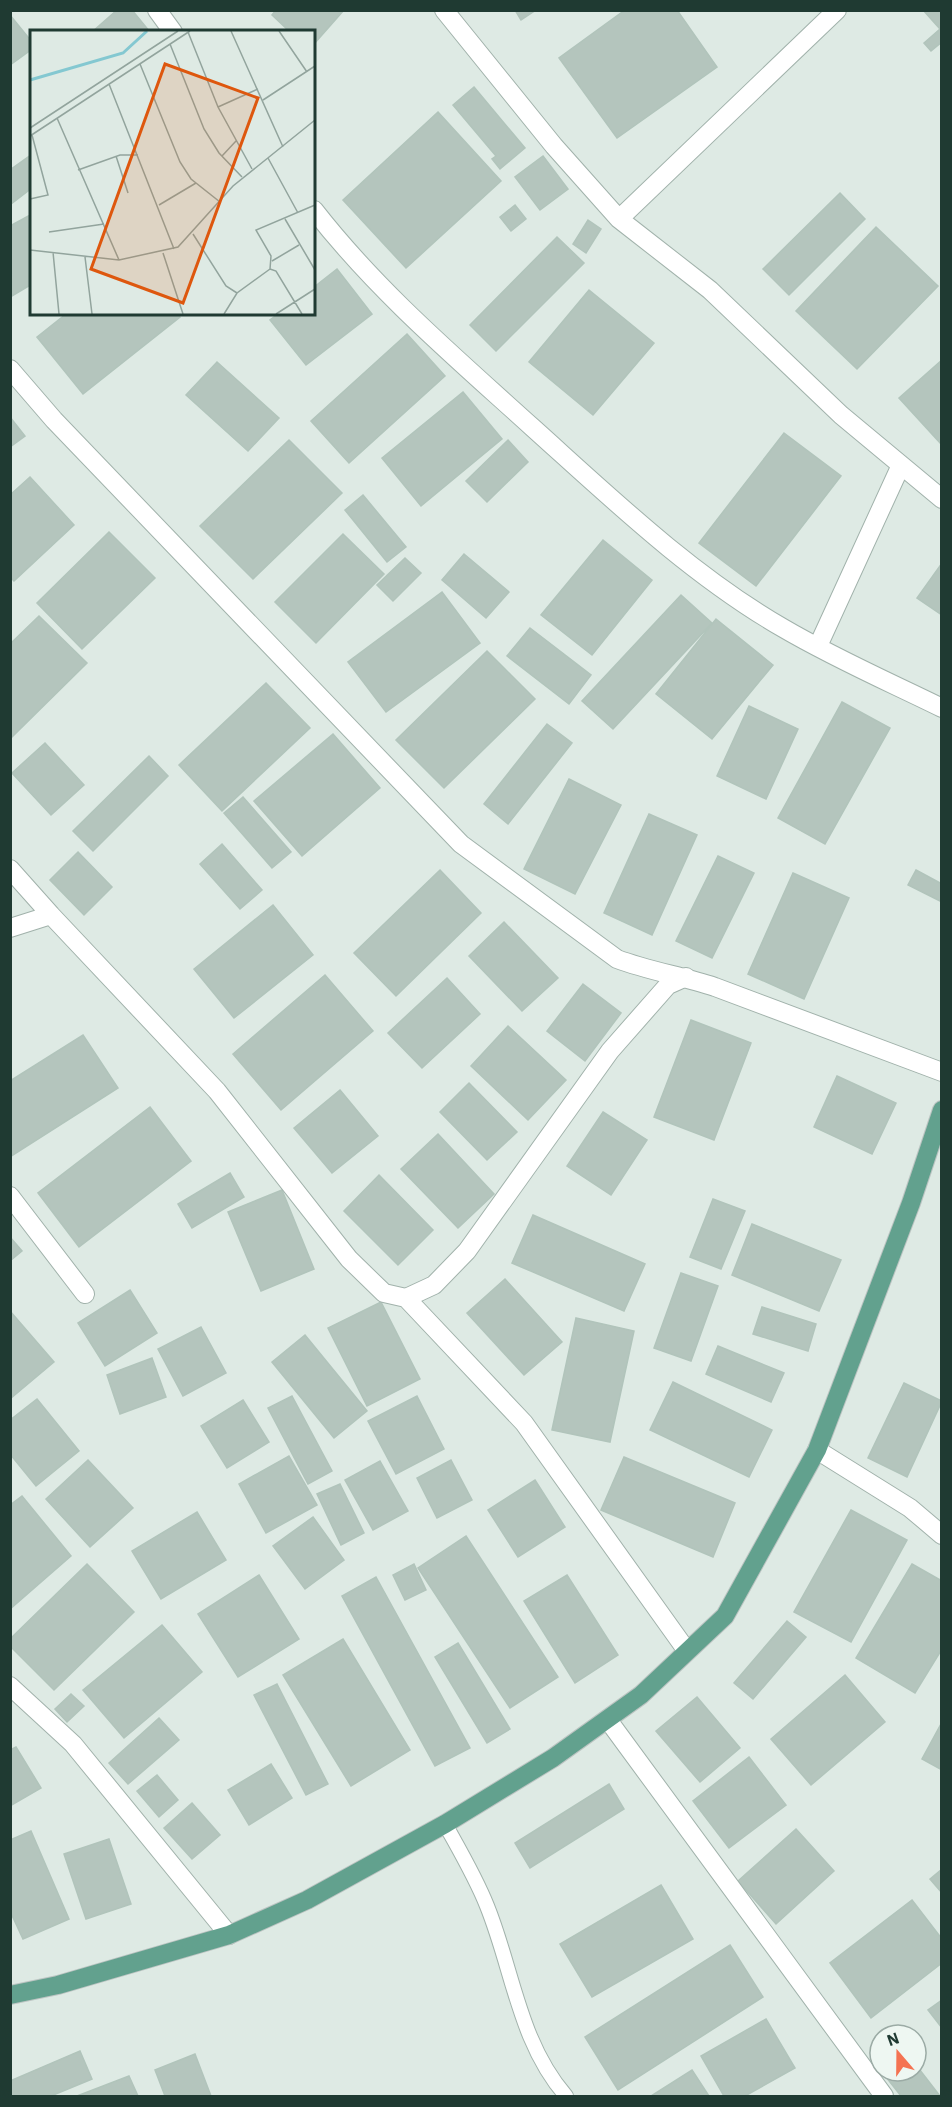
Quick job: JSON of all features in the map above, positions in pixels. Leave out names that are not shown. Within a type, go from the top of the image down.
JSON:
[{"type":"main road","points":[[10,1995],[58,1985],[229,1935],[307,1899],[445,1824],[553,1758],[641,1695],[724,1616],[817,1450],[911,1203],[942,1110]]},
{"type":"street","points":[[157,10],[172,30]]},
{"type":"street","points":[[444,10],[554,146],[619,219],[710,290],[841,415],[942,499]]},
{"type":"street","points":[[619,219],[837,10]]},
{"type":"street","points":[[315,211],[349,254],[390,296],[569,460],[698,570],[783,628],[942,708]]},
{"type":"street","points":[[10,369],[54,420],[461,844],[617,959],[644,969],[686,977],[942,1072]]},
{"type":"street","points":[[818,646],[901,465]]},
{"type":"street","points":[[10,869],[217,1091],[349,1259],[384,1293],[406,1298],[524,1424],[687,1651]]},
{"type":"street","points":[[10,928],[51,915]]},
{"type":"street","points":[[406,1298],[434,1285],[467,1251],[610,1051],[668,985],[686,977]]},
{"type":"street","points":[[10,1196],[85,1294]]},
{"type":"street","points":[[817,1450],[910,1508],[942,1535]]},
{"type":"street","points":[[10,1686],[73,1744],[229,1935]]},
{"type":"street","points":[[608,1720],[884,2097]]},
{"type":"lane","points":[[445,1824],[487,1905],[526,2028],[539,2058],[566,2097]]},
{"type":"building","points":[[117,10],[132,10],[148,30],[94,30]]},
{"type":"building","points":[[276,10],[344,10],[315,43],[315,30],[288,30],[272,15]]},
{"type":"building","points":[[515,10],[536,10],[521,20]]},
{"type":"building","points":[[625,10],[677,10],[717,67],[617,138],[559,58]]},
{"type":"building","points":[[923,10],[942,10],[942,42],[931,51],[924,43],[940,29]]},
{"type":"building","points":[[10,15],[30,40],[30,50],[10,65]]},
{"type":"building","points":[[474,87],[525,148],[500,169],[492,159],[496,156],[453,105]]},
{"type":"building","points":[[438,112],[501,181],[406,268],[343,200]]},
{"type":"building","points":[[30,156],[30,190],[11,204],[10,170]]},
{"type":"building","points":[[543,156],[568,189],[540,210],[515,177]]},
{"type":"building","points":[[840,193],[865,219],[789,295],[763,269]]},
{"type":"building","points":[[515,205],[526,219],[511,231],[500,217]]},
{"type":"building","points":[[30,215],[30,285],[12,296],[10,226]]},
{"type":"building","points":[[588,220],[601,229],[586,253],[573,244]]},
{"type":"building","points":[[876,227],[938,286],[857,369],[796,311]]},
{"type":"building","points":[[557,237],[584,263],[496,351],[470,325]]},
{"type":"building","points":[[337,269],[372,314],[306,365],[270,320],[277,315],[315,315],[315,286]]},
{"type":"building","points":[[589,290],[654,343],[593,415],[529,362]]},
{"type":"building","points":[[65,315],[179,315],[180,317],[83,394],[37,337]]},
{"type":"building","points":[[407,334],[445,376],[349,463],[311,421]]},
{"type":"building","points":[[942,360],[942,445],[899,398]]},
{"type":"building","points":[[217,362],[279,418],[248,451],[186,395]]},
{"type":"building","points":[[463,392],[502,439],[421,506],[382,458]]},
{"type":"building","points":[[10,417],[25,436],[10,447]]},
{"type":"building","points":[[784,433],[841,476],[756,586],[699,543]]},
{"type":"building","points":[[289,440],[342,493],[253,579],[200,526]]},
{"type":"building","points":[[508,440],[528,462],[487,502],[466,481]]},
{"type":"building","points":[[30,477],[74,525],[14,581],[10,577],[10,495]]},
{"type":"building","points":[[363,495],[406,547],[387,562],[345,510]]},
{"type":"building","points":[[109,532],[155,578],[82,649],[37,603]]},
{"type":"building","points":[[343,534],[384,574],[316,643],[275,602]]},
{"type":"building","points":[[603,540],[652,580],[592,655],[541,615]]},
{"type":"building","points":[[464,554],[509,592],[486,618],[442,580]]},
{"type":"building","points":[[405,558],[421,573],[393,601],[377,585]]},
{"type":"building","points":[[942,563],[942,615],[917,598]]},
{"type":"building","points":[[442,592],[480,643],[386,712],[348,662]]},
{"type":"building","points":[[681,595],[712,623],[613,729],[582,701]]},
{"type":"building","points":[[39,616],[87,663],[10,739],[10,644]]},
{"type":"building","points":[[716,619],[773,665],[712,739],[656,694]]},
{"type":"building","points":[[530,628],[591,675],[569,704],[507,656]]},
{"type":"building","points":[[487,651],[535,699],[444,788],[396,740]]},
{"type":"building","points":[[266,683],[310,728],[222,811],[179,765]]},
{"type":"building","points":[[842,702],[890,728],[825,844],[778,818]]},
{"type":"building","points":[[749,706],[798,729],[766,799],[717,776]]},
{"type":"building","points":[[547,724],[572,743],[508,824],[484,804]]},
{"type":"building","points":[[333,734],[380,788],[302,856],[254,801]]},
{"type":"building","points":[[45,743],[84,785],[51,815],[12,773]]},
{"type":"building","points":[[149,756],[168,776],[93,851],[73,831]]},
{"type":"building","points":[[569,779],[621,805],[575,894],[524,869]]},
{"type":"building","points":[[243,797],[291,852],[272,868],[224,813]]},
{"type":"building","points":[[649,814],[697,835],[652,935],[604,913]]},
{"type":"building","points":[[222,844],[262,890],[240,909],[200,864]]},
{"type":"building","points":[[78,852],[112,887],[84,915],[50,880]]},
{"type":"building","points":[[718,856],[754,873],[712,958],[676,941]]},
{"type":"building","points":[[440,870],[481,913],[396,996],[354,953]]},
{"type":"building","points":[[916,870],[942,884],[942,902],[908,885]]},
{"type":"building","points":[[793,873],[849,898],[804,999],[748,974]]},
{"type":"building","points":[[273,905],[313,955],[234,1018],[194,969]]},
{"type":"building","points":[[504,922],[558,978],[522,1011],[469,956]]},
{"type":"building","points":[[325,975],[373,1031],[281,1110],[233,1054]]},
{"type":"building","points":[[447,978],[480,1014],[422,1068],[388,1033]]},
{"type":"building","points":[[583,984],[621,1013],[585,1061],[547,1031]]},
{"type":"building","points":[[691,1020],[751,1043],[714,1140],[654,1117]]},
{"type":"building","points":[[508,1026],[566,1080],[528,1120],[471,1066]]},
{"type":"building","points":[[83,1035],[118,1088],[10,1157],[10,1081]]},
{"type":"building","points":[[837,1076],[896,1103],[872,1154],[814,1127]]},
{"type":"building","points":[[469,1083],[517,1132],[487,1160],[440,1112]]},
{"type":"building","points":[[340,1090],[378,1136],[332,1173],[294,1128]]},
{"type":"building","points":[[150,1107],[191,1161],[79,1247],[38,1193]]},
{"type":"building","points":[[603,1112],[647,1140],[611,1195],[567,1166]]},
{"type":"building","points":[[438,1134],[494,1194],[458,1228],[401,1169]]},
{"type":"building","points":[[230,1173],[244,1197],[192,1228],[178,1204]]},
{"type":"building","points":[[379,1175],[433,1230],[398,1265],[344,1211]]},
{"type":"building","points":[[282,1190],[314,1269],[261,1291],[228,1212]]},
{"type":"building","points":[[713,1199],[745,1211],[721,1269],[690,1257]]},
{"type":"building","points":[[533,1215],[645,1264],[624,1311],[512,1263]]},
{"type":"building","points":[[752,1224],[841,1260],[819,1311],[732,1275]]},
{"type":"building","points":[[10,1237],[22,1251],[10,1261]]},
{"type":"building","points":[[681,1273],[718,1286],[691,1361],[654,1348]]},
{"type":"building","points":[[505,1279],[562,1342],[524,1375],[467,1313]]},
{"type":"building","points":[[130,1290],[157,1333],[105,1366],[78,1323]]},
{"type":"building","points":[[381,1302],[420,1379],[367,1406],[328,1328]]},
{"type":"building","points":[[762,1307],[816,1324],[808,1351],[753,1334]]},
{"type":"building","points":[[10,1311],[54,1362],[10,1399]]},
{"type":"building","points":[[576,1318],[634,1331],[610,1442],[552,1430]]},
{"type":"building","points":[[201,1327],[226,1373],[183,1396],[158,1349]]},
{"type":"building","points":[[305,1335],[367,1411],[334,1438],[272,1362]]},
{"type":"building","points":[[718,1346],[784,1373],[771,1402],[706,1374]]},
{"type":"building","points":[[152,1358],[166,1397],[120,1414],[107,1375]]},
{"type":"building","points":[[673,1382],[772,1430],[749,1477],[650,1430]]},
{"type":"building","points":[[904,1383],[942,1401],[907,1477],[868,1458]]},
{"type":"building","points":[[292,1396],[332,1471],[308,1484],[268,1408]]},
{"type":"building","points":[[417,1396],[444,1449],[396,1474],[368,1421]]},
{"type":"building","points":[[37,1399],[79,1451],[36,1486],[10,1454],[10,1420]]},
{"type":"building","points":[[243,1400],[269,1442],[227,1468],[201,1426]]},
{"type":"building","points":[[289,1456],[317,1505],[266,1533],[239,1484]]},
{"type":"building","points":[[624,1457],[735,1503],[713,1557],[601,1510]]},
{"type":"building","points":[[88,1460],[133,1508],[90,1547],[46,1499]]},
{"type":"building","points":[[451,1460],[472,1500],[437,1518],[417,1478]]},
{"type":"building","points":[[380,1461],[408,1511],[373,1530],[345,1480]]},
{"type":"building","points":[[535,1480],[565,1527],[518,1557],[488,1510]]},
{"type":"building","points":[[340,1484],[364,1533],[341,1545],[317,1494]]},
{"type":"building","points":[[22,1496],[71,1556],[10,1609],[10,1505]]},
{"type":"building","points":[[851,1510],[907,1540],[851,1642],[794,1612]]},
{"type":"building","points":[[197,1512],[226,1560],[161,1599],[132,1551]]},
{"type":"building","points":[[313,1517],[344,1560],[305,1589],[273,1546]]},
{"type":"building","points":[[466,1536],[558,1677],[510,1708],[418,1568]]},
{"type":"building","points":[[87,1564],[134,1612],[54,1690],[10,1646],[10,1639]]},
{"type":"building","points":[[414,1564],[426,1590],[405,1600],[393,1575]]},
{"type":"building","points":[[912,1564],[942,1581],[942,1649],[915,1693],[856,1658]]},
{"type":"building","points":[[259,1575],[299,1639],[238,1677],[198,1614]]},
{"type":"building","points":[[567,1575],[618,1655],[575,1683],[524,1601]]},
{"type":"building","points":[[376,1577],[470,1748],[435,1766],[342,1596]]},
{"type":"building","points":[[787,1621],[806,1637],[753,1699],[734,1683]]},
{"type":"building","points":[[162,1625],[202,1672],[124,1738],[83,1690]]},
{"type":"building","points":[[343,1639],[410,1750],[351,1786],[283,1675]]},
{"type":"building","points":[[458,1643],[510,1729],[487,1743],[435,1657]]},
{"type":"building","points":[[845,1675],[885,1722],[811,1785],[771,1739]]},
{"type":"building","points":[[277,1684],[328,1784],[306,1795],[254,1695]]},
{"type":"building","points":[[71,1694],[84,1706],[67,1722],[55,1709]]},
{"type":"building","points":[[697,1697],[740,1748],[700,1782],[656,1731]]},
{"type":"building","points":[[159,1718],[179,1740],[128,1784],[109,1763]]},
{"type":"building","points":[[942,1722],[942,1770],[922,1759]]},
{"type":"building","points":[[16,1747],[41,1788],[10,1806],[10,1750]]},
{"type":"building","points":[[749,1757],[786,1805],[729,1848],[693,1801]]},
{"type":"building","points":[[271,1764],[292,1798],[249,1825],[228,1790]]},
{"type":"building","points":[[157,1775],[178,1800],[159,1817],[137,1791]]},
{"type":"building","points":[[609,1784],[624,1809],[530,1868],[515,1843]]},
{"type":"building","points":[[192,1803],[220,1835],[192,1859],[164,1828]]},
{"type":"building","points":[[796,1829],[834,1871],[776,1924],[738,1881]]},
{"type":"building","points":[[31,1831],[69,1919],[23,1939],[10,1911],[10,1840]]},
{"type":"building","points":[[109,1839],[131,1904],[86,1919],[64,1854]]},
{"type":"building","points":[[942,1869],[942,1893],[930,1879]]},
{"type":"building","points":[[661,1885],[693,1939],[592,1997],[560,1944]]},
{"type":"building","points":[[912,1900],[942,1939],[942,1963],[871,2018],[830,1963]]},
{"type":"building","points":[[730,1945],[763,1997],[618,2090],[585,2037]]},
{"type":"building","points":[[942,2000],[942,2028],[928,2010]]},
{"type":"building","points":[[766,2019],[795,2068],[745,2096],[724,2096],[701,2056]]},
{"type":"building","points":[[80,2051],[92,2079],[51,2096],[10,2096],[10,2081]]},
{"type":"building","points":[[195,2054],[211,2096],[165,2096],[155,2070]]},
{"type":"building","points":[[692,2070],[709,2096],[651,2096]]},
{"type":"building","points":[[129,2076],[138,2096],[77,2096]]},
{"type":"building","points":[[928,2080],[940,2096],[901,2096],[891,2083],[928,2083]]}]
